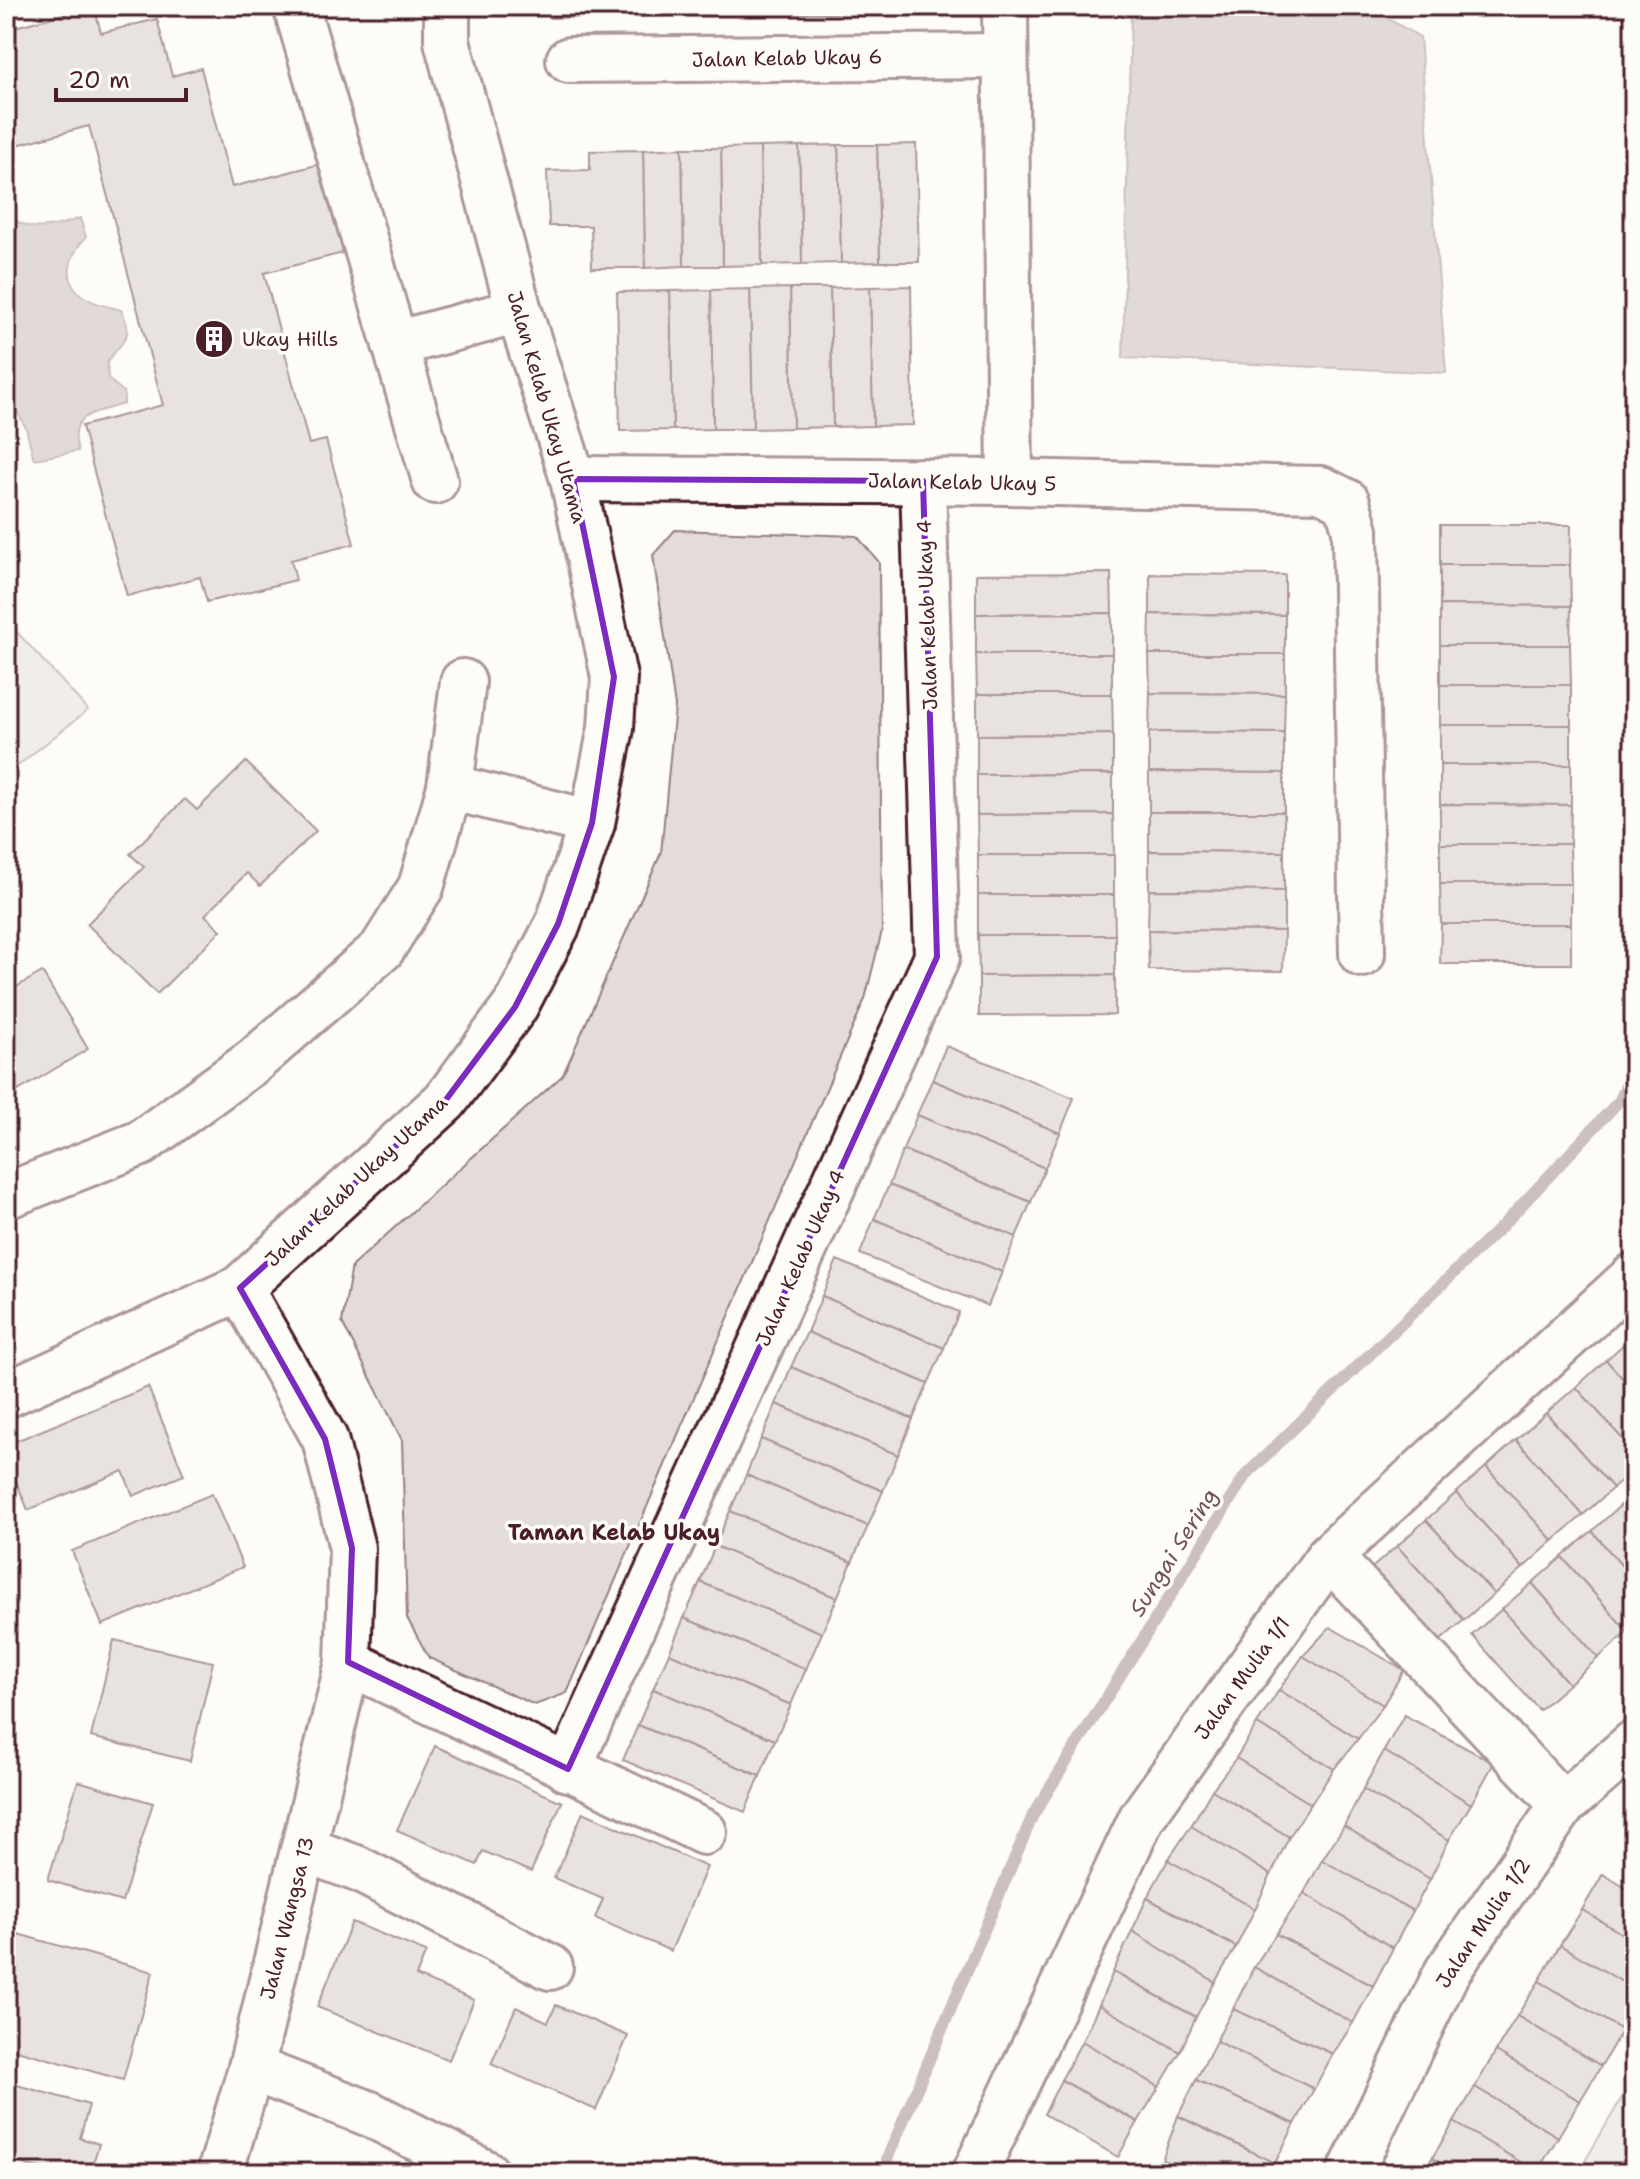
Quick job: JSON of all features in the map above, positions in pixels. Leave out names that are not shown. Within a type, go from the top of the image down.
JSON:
[{"type":"street","points":[[296,6],[435,481]]},
{"type":"street","name":"Jalan Kelab Ukay Utama","points":[[6,1395],[240,1288],[445,1101],[515,1007],[558,924],[592,823],[611,728],[614,677],[573,479],[519,311],[447,41],[447,6]]},
{"type":"street","points":[[1005,6],[1010,482]]},
{"type":"street","name":"Jalan Kelab Ukay 6","points":[[569,60],[1005,56]]},
{"type":"street","points":[[395,344],[519,311]]},
{"type":"street","name":"Jalan Kelab Ukay 5","points":[[573,479],[1010,482],[1321,489],[1347,502],[1355,530],[1362,954]]},
{"type":"street","name":"Jalan Kelab Ukay 4","points":[[568,1769],[937,957],[923,481]]},
{"type":"street","points":[[6,1196],[141,1143],[254,1061],[382,949],[421,887],[450,787],[463,682]]},
{"type":"street","points":[[450,787],[592,823]]},
{"type":"street","name":"Jalan Mulia 1/1","points":[[975,2173],[1142,1817],[1329,1556],[1634,1276]]},
{"type":"street","name":"Jalan Wangsa 13","points":[[220,2173],[251,2068],[348,1662],[352,1548],[325,1439],[240,1288]]},
{"type":"street","points":[[1329,1556],[1563,1805]]},
{"type":"street","points":[[348,1662],[704,1832]]},
{"type":"street","name":"Jalan Mulia 1/2","points":[[1350,2173],[1447,1972],[1563,1805],[1634,1743]]},
{"type":"street","points":[[304,1849],[358,1869],[550,1967]]},
{"type":"street","points":[[251,2068],[370,2114],[486,2173]]},
{"type":"highlighted area","points":[[573,479],[923,481],[937,957],[568,1769],[348,1662],[352,1548],[325,1439],[240,1288],[445,1101],[515,1007],[558,924],[592,823],[614,677]]},
{"type":"shaded area","points":[[1131,6],[1366,6],[1420,37],[1446,373],[1123,358]]},
{"type":"shaded area","points":[[6,195],[11,214],[25,225],[44,228],[80,218],[86,237],[72,259],[72,283],[84,297],[121,310],[125,319],[125,338],[107,362],[108,379],[124,392],[124,404],[94,413],[80,422],[76,429],[78,451],[34,459],[26,428],[6,391]]},
{"type":"shaded area","points":[[675,530],[857,536],[879,562],[882,931],[865,999],[567,1693],[535,1705],[429,1658],[407,1618],[402,1440],[342,1322],[352,1266],[563,1075],[661,853],[675,706],[653,555]]},
{"type":"shaded area","points":[[6,620],[88,710],[6,775]]},
{"type":"shaded area","points":[[1634,2077],[1634,2173],[1578,2173]]},
{"type":"building","name":"Ukay Hills","points":[[94,6],[101,33],[157,19],[172,76],[201,68],[232,187],[320,164],[343,253],[264,273],[309,444],[326,440],[354,544],[291,560],[296,580],[207,602],[200,577],[127,596],[82,426],[163,405],[89,126],[13,146],[9,131],[6,132],[6,9],[11,28]]},
{"type":"building","points":[[549,6],[589,6],[589,17],[549,18]]},
{"type":"building","points":[[589,6],[629,6],[630,17],[589,17]]},
{"type":"building","points":[[629,6],[669,6],[669,16],[630,17]]},
{"type":"building","points":[[669,6],[710,6],[710,15],[669,16]]},
{"type":"building","points":[[710,6],[750,6],[750,14],[710,15]]},
{"type":"building","points":[[750,6],[790,6],[790,13],[750,14]]},
{"type":"building","points":[[790,6],[830,6],[831,13],[790,13]]},
{"type":"building","points":[[830,6],[870,6],[870,12],[831,13]]},
{"type":"building","points":[[870,6],[941,6],[942,11],[870,12]]},
{"type":"building","points":[[916,144],[919,262],[880,262],[877,145]]},
{"type":"building","points":[[838,145],[877,145],[880,262],[841,263]]},
{"type":"building","points":[[838,145],[841,263],[802,264],[799,146]]},
{"type":"building","points":[[799,146],[802,264],[762,265],[760,147]]},
{"type":"building","points":[[760,147],[762,265],[723,266],[721,148]]},
{"type":"building","points":[[682,148],[721,148],[723,266],[684,266]]},
{"type":"building","points":[[682,148],[684,266],[645,268],[643,150]]},
{"type":"building","points":[[643,150],[645,268],[592,268],[591,226],[549,226],[547,171],[590,170],[590,151]]},
{"type":"building","points":[[911,286],[913,425],[873,426],[870,287]]},
{"type":"building","points":[[870,287],[873,426],[833,427],[830,288]]},
{"type":"building","points":[[790,288],[830,288],[833,427],[793,428]]},
{"type":"building","points":[[790,288],[793,428],[753,429],[750,289]]},
{"type":"building","points":[[750,289],[753,429],[713,429],[711,290]]},
{"type":"building","points":[[711,290],[713,429],[673,430],[670,291]]},
{"type":"building","points":[[670,291],[673,430],[620,431],[617,292]]},
{"type":"building","points":[[1440,525],[1571,525],[1570,565],[1440,565]]},
{"type":"building","points":[[1440,565],[1570,565],[1571,606],[1440,605]]},
{"type":"building","points":[[1111,573],[1112,613],[976,614],[976,574]]},
{"type":"building","points":[[1150,574],[1285,575],[1285,615],[1150,614]]},
{"type":"building","points":[[1440,605],[1571,606],[1570,645],[1440,645]]},
{"type":"building","points":[[1112,613],[1112,654],[976,654],[976,614]]},
{"type":"building","points":[[1150,614],[1285,615],[1285,654],[1149,654]]},
{"type":"building","points":[[1440,645],[1570,645],[1571,685],[1440,685]]},
{"type":"building","points":[[976,654],[1112,654],[1112,694],[977,694]]},
{"type":"building","points":[[1149,654],[1285,654],[1285,694],[1150,693]]},
{"type":"building","points":[[1440,685],[1571,685],[1571,725],[1440,725]]},
{"type":"building","points":[[1150,693],[1285,694],[1284,733],[1149,732]]},
{"type":"building","points":[[977,694],[1112,694],[1113,734],[977,735]]},
{"type":"building","points":[[1440,725],[1571,725],[1571,765],[1440,765]]},
{"type":"building","points":[[1149,732],[1284,733],[1284,773],[1149,772]]},
{"type":"building","points":[[1113,734],[1113,774],[977,775],[977,735]]},
{"type":"building","points":[[246,762],[316,831],[260,886],[247,873],[205,915],[221,930],[157,994],[87,924],[144,867],[130,854],[185,799],[197,810]]},
{"type":"building","points":[[1440,765],[1571,765],[1571,805],[1440,804]]},
{"type":"building","points":[[1149,772],[1284,773],[1284,812],[1149,812]]},
{"type":"building","points":[[1113,774],[1113,814],[977,815],[977,775]]},
{"type":"building","points":[[1440,804],[1571,805],[1570,844],[1440,844]]},
{"type":"building","points":[[1149,812],[1284,812],[1284,852],[1149,851]]},
{"type":"building","points":[[1113,814],[1114,855],[978,855],[977,815]]},
{"type":"building","points":[[1440,844],[1570,844],[1571,884],[1440,884]]},
{"type":"building","points":[[1149,851],[1284,852],[1284,891],[1149,890]]},
{"type":"building","points":[[978,855],[1114,855],[1114,895],[978,895]]},
{"type":"building","points":[[1440,884],[1571,884],[1571,924],[1441,924]]},
{"type":"building","points":[[1149,890],[1284,891],[1284,931],[1148,930]]},
{"type":"building","points":[[978,895],[1114,895],[1115,935],[978,935]]},
{"type":"building","points":[[1441,924],[1571,924],[1571,964],[1440,964]]},
{"type":"building","points":[[1148,930],[1284,931],[1283,971],[1149,970]]},
{"type":"building","points":[[978,935],[1115,935],[1115,975],[979,976]]},
{"type":"building","points":[[42,972],[88,1049],[18,1091],[6,1073],[6,993]]},
{"type":"building","points":[[1115,975],[1115,1015],[979,1016],[979,976]]},
{"type":"building","points":[[946,1046],[1074,1098],[1060,1133],[932,1080]]},
{"type":"building","points":[[932,1080],[1060,1133],[1045,1168],[917,1115]]},
{"type":"building","points":[[917,1115],[1045,1168],[1031,1202],[903,1150]]},
{"type":"building","points":[[903,1150],[1031,1202],[1016,1237],[889,1185]]},
{"type":"building","points":[[889,1185],[1016,1237],[1002,1272],[874,1219]]},
{"type":"building","points":[[874,1219],[1002,1272],[988,1306],[860,1254]]},
{"type":"building","points":[[837,1260],[959,1312],[944,1348],[822,1296]]},
{"type":"building","points":[[822,1296],[944,1348],[928,1384],[807,1332]]},
{"type":"building","points":[[807,1332],[928,1384],[913,1419],[791,1367]]},
{"type":"building","points":[[1634,1335],[1634,1391],[1606,1360]]},
{"type":"building","points":[[1606,1360],[1634,1391],[1634,1452],[1576,1387]]},
{"type":"building","points":[[791,1367],[913,1419],[898,1455],[776,1404]]},
{"type":"building","points":[[148,1387],[184,1475],[133,1496],[123,1471],[28,1510],[6,1457],[6,1445]]},
{"type":"building","points":[[1576,1387],[1634,1452],[1634,1469],[1613,1488],[1546,1413]]},
{"type":"building","points":[[776,1404],[898,1455],[883,1491],[761,1439]]},
{"type":"building","points":[[1546,1413],[1613,1488],[1583,1515],[1516,1440]]},
{"type":"building","points":[[761,1439],[883,1491],[868,1526],[746,1475]]},
{"type":"building","points":[[1516,1440],[1583,1515],[1553,1541],[1486,1467]]},
{"type":"building","points":[[1486,1467],[1553,1541],[1523,1568],[1456,1493]]},
{"type":"building","points":[[746,1475],[868,1526],[852,1562],[730,1511]]},
{"type":"building","points":[[1456,1493],[1523,1568],[1494,1594],[1426,1520]]},
{"type":"building","points":[[212,1494],[243,1567],[102,1625],[72,1551]]},
{"type":"building","points":[[1634,1494],[1634,1520],[1621,1505]]},
{"type":"building","points":[[1621,1505],[1634,1520],[1634,1580],[1592,1531]]},
{"type":"building","points":[[730,1511],[852,1562],[837,1598],[715,1546]]},
{"type":"building","points":[[1426,1520],[1494,1594],[1464,1620],[1397,1546]]},
{"type":"building","points":[[1592,1531],[1634,1580],[1634,1627],[1628,1632],[1562,1557]]},
{"type":"building","points":[[715,1546],[837,1598],[822,1633],[700,1582]]},
{"type":"building","points":[[1397,1546],[1464,1620],[1433,1647],[1366,1573]]},
{"type":"building","points":[[1562,1557],[1628,1632],[1598,1658],[1532,1583]]},
{"type":"building","points":[[700,1582],[822,1633],[806,1669],[684,1618]]},
{"type":"building","points":[[1532,1583],[1598,1658],[1569,1684],[1502,1609]]},
{"type":"building","points":[[1502,1609],[1569,1684],[1539,1710],[1472,1635]]},
{"type":"building","points":[[684,1618],[806,1669],[791,1705],[669,1653]]},
{"type":"building","points":[[1330,1627],[1404,1670],[1383,1705],[1303,1656]]},
{"type":"building","points":[[114,1640],[213,1662],[190,1761],[91,1737]]},
{"type":"building","points":[[669,1653],[791,1705],[775,1740],[653,1689]]},
{"type":"building","points":[[1303,1656],[1383,1705],[1358,1739],[1279,1690]]},
{"type":"building","points":[[653,1689],[775,1740],[760,1776],[638,1725]]},
{"type":"building","points":[[1279,1690],[1358,1739],[1334,1769],[1257,1724]]},
{"type":"building","points":[[1404,1715],[1494,1763],[1471,1804],[1384,1751]]},
{"type":"building","points":[[1257,1724],[1334,1769],[1311,1804],[1236,1758]]},
{"type":"building","points":[[638,1725],[760,1776],[745,1812],[623,1760]]},
{"type":"building","points":[[435,1746],[562,1802],[531,1872],[483,1851],[477,1865],[397,1830]]},
{"type":"building","points":[[1384,1751],[1471,1804],[1449,1840],[1363,1789]]},
{"type":"building","points":[[1236,1758],[1311,1804],[1289,1837],[1212,1790]]},
{"type":"building","points":[[78,1781],[153,1803],[122,1902],[48,1880]]},
{"type":"building","points":[[1363,1789],[1449,1840],[1430,1879],[1344,1826]]},
{"type":"building","points":[[1212,1790],[1289,1837],[1271,1875],[1191,1826]]},
{"type":"building","points":[[583,1812],[707,1867],[671,1951],[595,1918],[603,1899],[554,1878]]},
{"type":"building","points":[[1191,1826],[1271,1875],[1255,1909],[1168,1860]]},
{"type":"building","points":[[1344,1826],[1430,1879],[1413,1911],[1322,1860]]},
{"type":"building","points":[[1168,1860],[1255,1909],[1236,1947],[1147,1898]]},
{"type":"building","points":[[1322,1860],[1413,1911],[1393,1948],[1304,1893]]},
{"type":"building","points":[[1603,1874],[1634,1893],[1634,1941],[1582,1910]]},
{"type":"building","points":[[1304,1893],[1393,1948],[1373,1986],[1276,1934]]},
{"type":"building","points":[[1147,1898],[1236,1947],[1215,1982],[1132,1931]]},
{"type":"building","points":[[1582,1910],[1634,1941],[1634,1989],[1560,1945]]},
{"type":"building","points":[[352,1922],[426,1952],[416,1976],[474,2000],[449,2060],[317,2007]]},
{"type":"building","points":[[1132,1931],[1215,1982],[1196,2017],[1113,1972]]},
{"type":"building","points":[[14,1933],[153,1972],[123,2080],[6,2047],[6,1960]]},
{"type":"building","points":[[1276,1934],[1373,1986],[1353,2023],[1254,1967]]},
{"type":"building","points":[[1560,1945],[1634,1989],[1634,2011],[1622,2030],[1539,1981]]},
{"type":"building","points":[[1254,1967],[1353,2023],[1333,2054],[1233,2009]]},
{"type":"building","points":[[1113,1972],[1196,2017],[1180,2052],[1099,2005]]},
{"type":"building","points":[[1539,1981],[1622,2030],[1601,2066],[1517,2016]]},
{"type":"building","points":[[556,2005],[628,2036],[596,2110],[491,2064],[516,2007],[548,2022]]},
{"type":"building","points":[[1099,2005],[1180,2052],[1159,2087],[1082,2041]]},
{"type":"building","points":[[1233,2009],[1333,2054],[1314,2089],[1216,2041]]},
{"type":"building","points":[[1517,2016],[1601,2066],[1580,2101],[1496,2051]]},
{"type":"building","points":[[1082,2041],[1159,2087],[1138,2122],[1061,2080]]},
{"type":"building","points":[[1216,2041],[1314,2089],[1295,2124],[1196,2080]]},
{"type":"building","points":[[1496,2051],[1580,2101],[1558,2137],[1475,2087]]},
{"type":"building","points":[[1061,2080],[1138,2122],[1118,2157],[1044,2114]]},
{"type":"building","points":[[1196,2080],[1295,2124],[1275,2163],[1178,2116]]},
{"type":"building","points":[[6,2082],[89,2105],[80,2138],[99,2144],[90,2173],[55,2173],[6,2159]]},
{"type":"building","points":[[1475,2087],[1558,2137],[1537,2172],[1454,2122]]},
{"type":"building","points":[[1178,2116],[1275,2163],[1270,2173],[1190,2173],[1162,2160]]},
{"type":"building","points":[[1454,2122],[1537,2172],[1458,2173],[1432,2158]]},
{"type":"building","points":[[1432,2158],[1458,2173],[1423,2173]]},
{"type":"waterway","name":"Sungai Sering","points":[[887,2159],[1033,1815],[1245,1476],[1504,1224],[1620,1100],[1634,1066]]},
{"type":"place","name":"Ukay Hills","points":[[214,339]]},
{"type":"district","name":"Taman Kelab Ukay","points":[[614,1532]]}]
